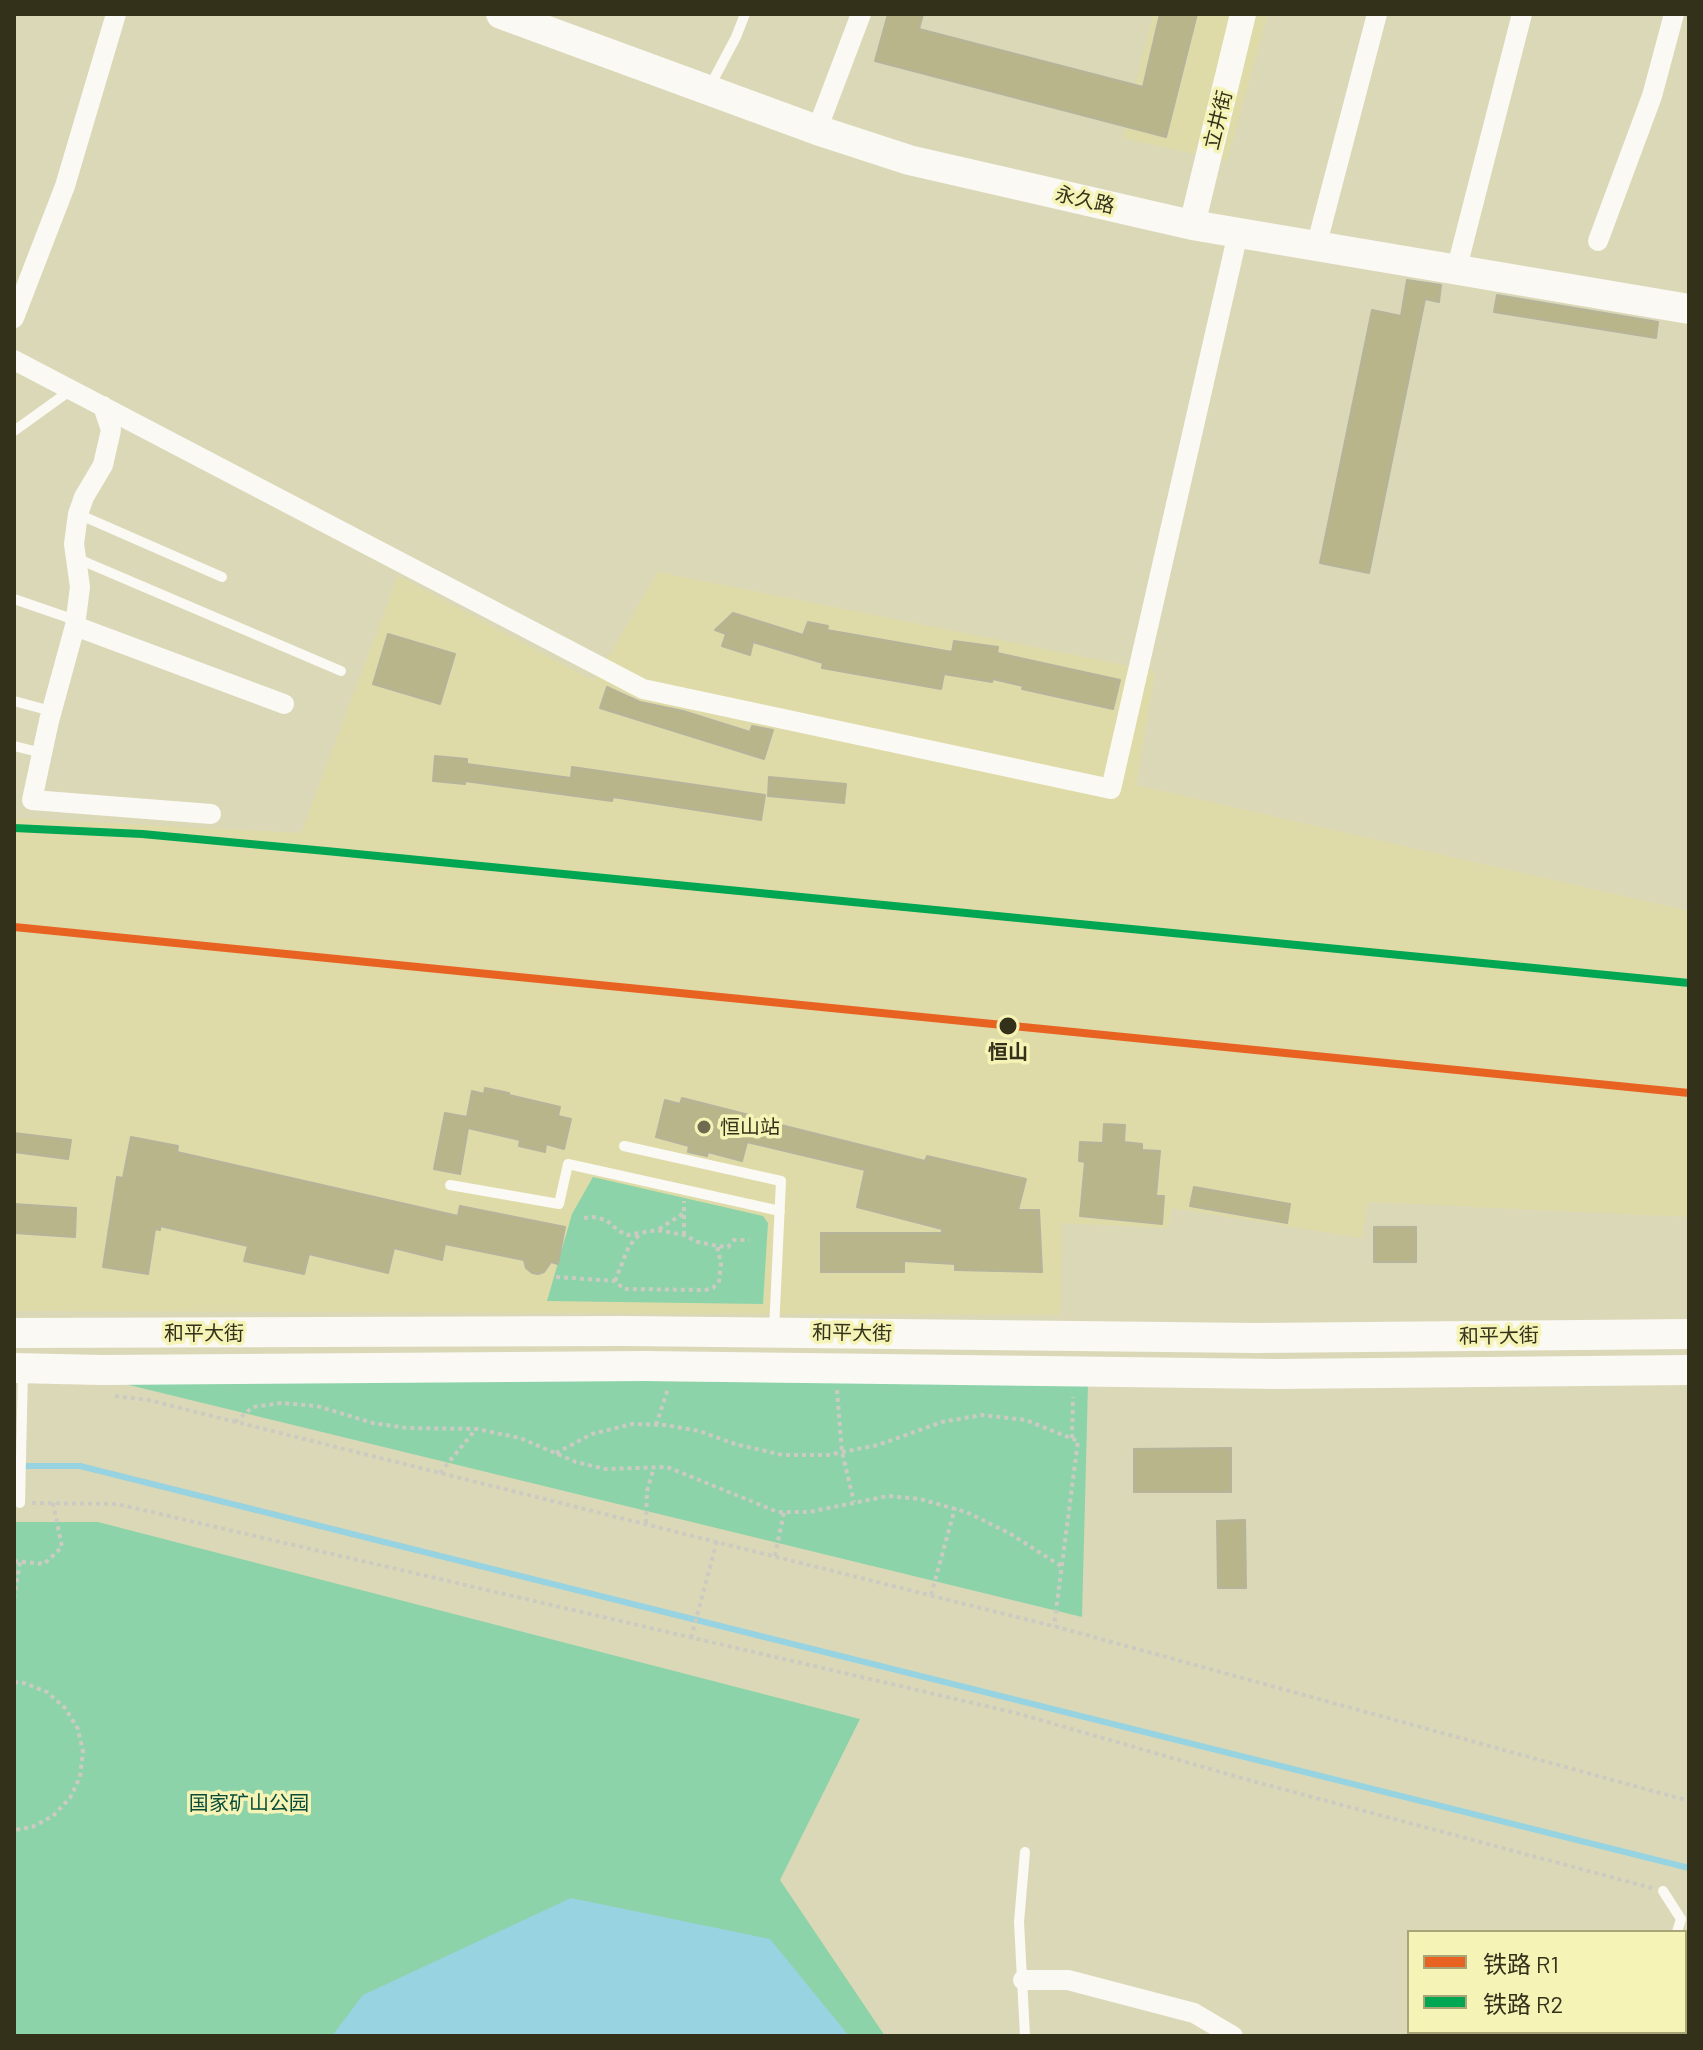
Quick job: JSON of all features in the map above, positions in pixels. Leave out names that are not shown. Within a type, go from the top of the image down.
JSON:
[{"type":"main road","name":"永久路","points":[[501,14],[817,130],[909,160],[1192,225],[1689,309]]},
{"type":"main road","name":"和平大街","points":[[14,1333],[609,1331],[1240,1338],[1689,1334]]},
{"type":"main road","name":"和平大街","points":[[18,1368],[676,1367],[1277,1374],[1689,1370]]},
{"type":"street","points":[[14,318],[65,186],[116,14]]},
{"type":"street","points":[[817,130],[861,14]]},
{"type":"street","name":"立井街","points":[[1192,225],[1243,14]]},
{"type":"street","points":[[1316,247],[1377,14]]},
{"type":"street","points":[[1456,271],[1522,14]]},
{"type":"street","points":[[1598,241],[1652,96],[1674,14]]},
{"type":"street","points":[[14,360],[643,689],[1111,789],[1238,233]]},
{"type":"street","points":[[103,406],[111,430],[103,465],[78,514],[74,544],[80,587],[75,623],[51,711],[32,800],[211,814]]},
{"type":"street","points":[[75,623],[284,704]]},
{"type":"street","points":[[1023,1980],[1068,1980],[1194,2013],[1233,2036]]},
{"type":"lane","points":[[708,90],[745,14]]},
{"type":"lane","points":[[14,431],[71,390]]},
{"type":"lane","points":[[78,514],[222,577]]},
{"type":"lane","points":[[76,558],[341,671]]},
{"type":"lane","points":[[14,599],[75,623]]},
{"type":"lane","points":[[14,701],[51,711]]},
{"type":"lane","points":[[14,746],[42,753]]},
{"type":"lane","points":[[624,1146],[781,1181],[774,1332]]},
{"type":"lane","points":[[450,1185],[559,1204],[568,1164],[780,1211]]},
{"type":"lane","points":[[18,1368],[20,1503]]},
{"type":"lane","points":[[1025,1852],[1019,1922],[1025,2036]]},
{"type":"lane","points":[[1663,1891],[1681,1919],[1678,1930]]},
{"type":"path","points":[[684,1235],[685,1190]]},
{"type":"path","points":[[584,1218],[606,1220],[627,1235],[657,1230],[684,1213]]},
{"type":"path","points":[[657,1230],[717,1246],[728,1247],[734,1240],[749,1240]]},
{"type":"path","points":[[615,1281],[629,1246],[640,1234]]},
{"type":"path","points":[[556,1277],[615,1281],[624,1289],[705,1290],[713,1288],[719,1281],[721,1263],[717,1246]]},
{"type":"path","points":[[656,1425],[676,1367]]},
{"type":"path","points":[[836,1369],[842,1452],[854,1502]]},
{"type":"path","points":[[1072,1438],[1074,1371]]},
{"type":"path","points":[[106,1395],[148,1400],[1054,1626],[1689,1801]]},
{"type":"path","points":[[235,1422],[253,1407],[281,1403],[317,1406],[373,1423],[407,1428],[476,1429],[520,1438],[576,1462],[605,1469],[667,1467],[778,1512],[809,1512],[888,1496],[920,1499],[966,1512],[1009,1533],[1061,1566]]},
{"type":"path","points":[[556,1453],[592,1434],[632,1424],[699,1431],[735,1444],[783,1455],[828,1455],[878,1445],[942,1422],[982,1415],[1026,1420],[1078,1441],[1054,1626]]},
{"type":"path","points":[[440,1473],[476,1429]]},
{"type":"path","points":[[646,1523],[647,1491],[654,1467]]},
{"type":"path","points":[[20,1503],[117,1504],[1016,1713],[1260,1783],[1663,1891]]},
{"type":"path","points":[[14,1598],[17,1562],[44,1564],[62,1547],[53,1503]]},
{"type":"path","points":[[931,1596],[955,1508]]},
{"type":"path","points":[[775,1557],[784,1512]]},
{"type":"path","points":[[691,1638],[717,1541]]},
{"type":"path","points":[[14,1682],[47,1692],[65,1708],[78,1729],[83,1752],[80,1777],[70,1798],[53,1816],[32,1827],[14,1830]]},
{"type":"shaded area","points":[[1153,14],[1268,14],[1227,161],[1123,138]]},
{"type":"shaded area","points":[[658,572],[1155,671],[1136,785],[1689,911],[1689,1217],[1368,1202],[1362,1238],[1172,1208],[1168,1228],[1062,1223],[1060,1315],[14,1311],[14,818],[301,833],[398,576],[594,681]]},
{"type":"green space","points":[[593,1177],[763,1216],[768,1223],[763,1304],[547,1301],[572,1214]]},
{"type":"green space","points":[[92,1376],[1088,1385],[1082,1617]]},
{"type":"green space","name":"国家矿山公园","points":[[14,1522],[98,1522],[860,1719],[780,1880],[885,2036],[14,2036]]},
{"type":"water","points":[[571,1898],[770,1939],[849,2036],[332,2036],[363,1995]]},
{"type":"building","points":[[888,14],[923,14],[919,29],[1143,87],[1160,14],[1197,14],[1166,137],[875,61]]},
{"type":"building","points":[[1407,280],[1441,285],[1439,302],[1425,299],[1369,573],[1320,563],[1372,310],[1401,316]]},
{"type":"building","points":[[1497,295],[1658,322],[1656,338],[1494,312]]},
{"type":"building","points":[[733,613],[803,635],[808,622],[828,626],[827,630],[952,652],[954,641],[998,647],[997,653],[1120,680],[1113,709],[1022,689],[1023,686],[993,679],[992,682],[944,674],[941,689],[822,668],[823,663],[753,642],[750,655],[722,646],[726,634],[715,630]]},
{"type":"building","points":[[388,634],[455,654],[440,704],[373,684]]},
{"type":"building","points":[[607,687],[640,702],[683,711],[750,732],[752,726],[773,730],[764,759],[600,708]]},
{"type":"building","points":[[435,756],[467,759],[467,764],[571,778],[572,767],[765,795],[761,820],[613,797],[612,801],[465,781],[465,784],[433,781]]},
{"type":"building","points":[[769,777],[846,784],[844,803],[768,796]]},
{"type":"building","points":[[485,1088],[560,1107],[558,1116],[571,1119],[564,1149],[546,1144],[545,1152],[519,1146],[520,1140],[468,1128],[460,1174],[434,1169],[445,1113],[467,1117],[472,1091],[484,1094]]},
{"type":"building","points":[[682,1098],[925,1161],[927,1156],[1026,1179],[1018,1210],[1039,1210],[1042,1272],[955,1270],[955,1264],[904,1261],[904,1272],[821,1272],[821,1233],[942,1233],[942,1229],[857,1207],[865,1170],[747,1142],[742,1161],[708,1152],[707,1156],[688,1152],[689,1146],[656,1137],[665,1100],[680,1104]]},
{"type":"building","points":[[1104,1124],[1125,1125],[1124,1142],[1142,1144],[1142,1150],[1160,1151],[1156,1196],[1164,1196],[1162,1224],[1080,1216],[1085,1162],[1079,1161],[1080,1142],[1103,1143]]},
{"type":"building","points":[[14,1133],[71,1140],[68,1159],[14,1152]]},
{"type":"building","points":[[131,1137],[178,1146],[177,1152],[458,1216],[460,1206],[565,1227],[558,1264],[551,1262],[544,1272],[532,1273],[526,1268],[524,1260],[445,1244],[442,1260],[394,1248],[388,1273],[309,1254],[304,1274],[244,1261],[248,1246],[160,1226],[160,1230],[155,1229],[148,1274],[103,1267],[117,1177],[123,1178]]},
{"type":"building","points":[[1194,1187],[1290,1204],[1287,1223],[1190,1206]]},
{"type":"building","points":[[14,1204],[76,1208],[75,1237],[14,1233]]},
{"type":"building","points":[[1374,1227],[1416,1227],[1416,1262],[1374,1262]]},
{"type":"building","points":[[1231,1448],[1231,1492],[1134,1492],[1134,1449]]},
{"type":"building","points":[[1245,1520],[1246,1588],[1218,1588],[1217,1521]]},
{"type":"waterway","points":[[14,1466],[80,1466],[1689,1868]]},
{"type":"rail line","name":"R2","points":[[14,828],[142,834],[326,851],[1689,983]]},
{"type":"rail line","name":"R1","points":[[14,927],[1689,1093]]},
{"type":"place","name":"恒山","points":[[1008,1026]]},
{"type":"place","name":"恒山站","points":[[704,1127]]}]
